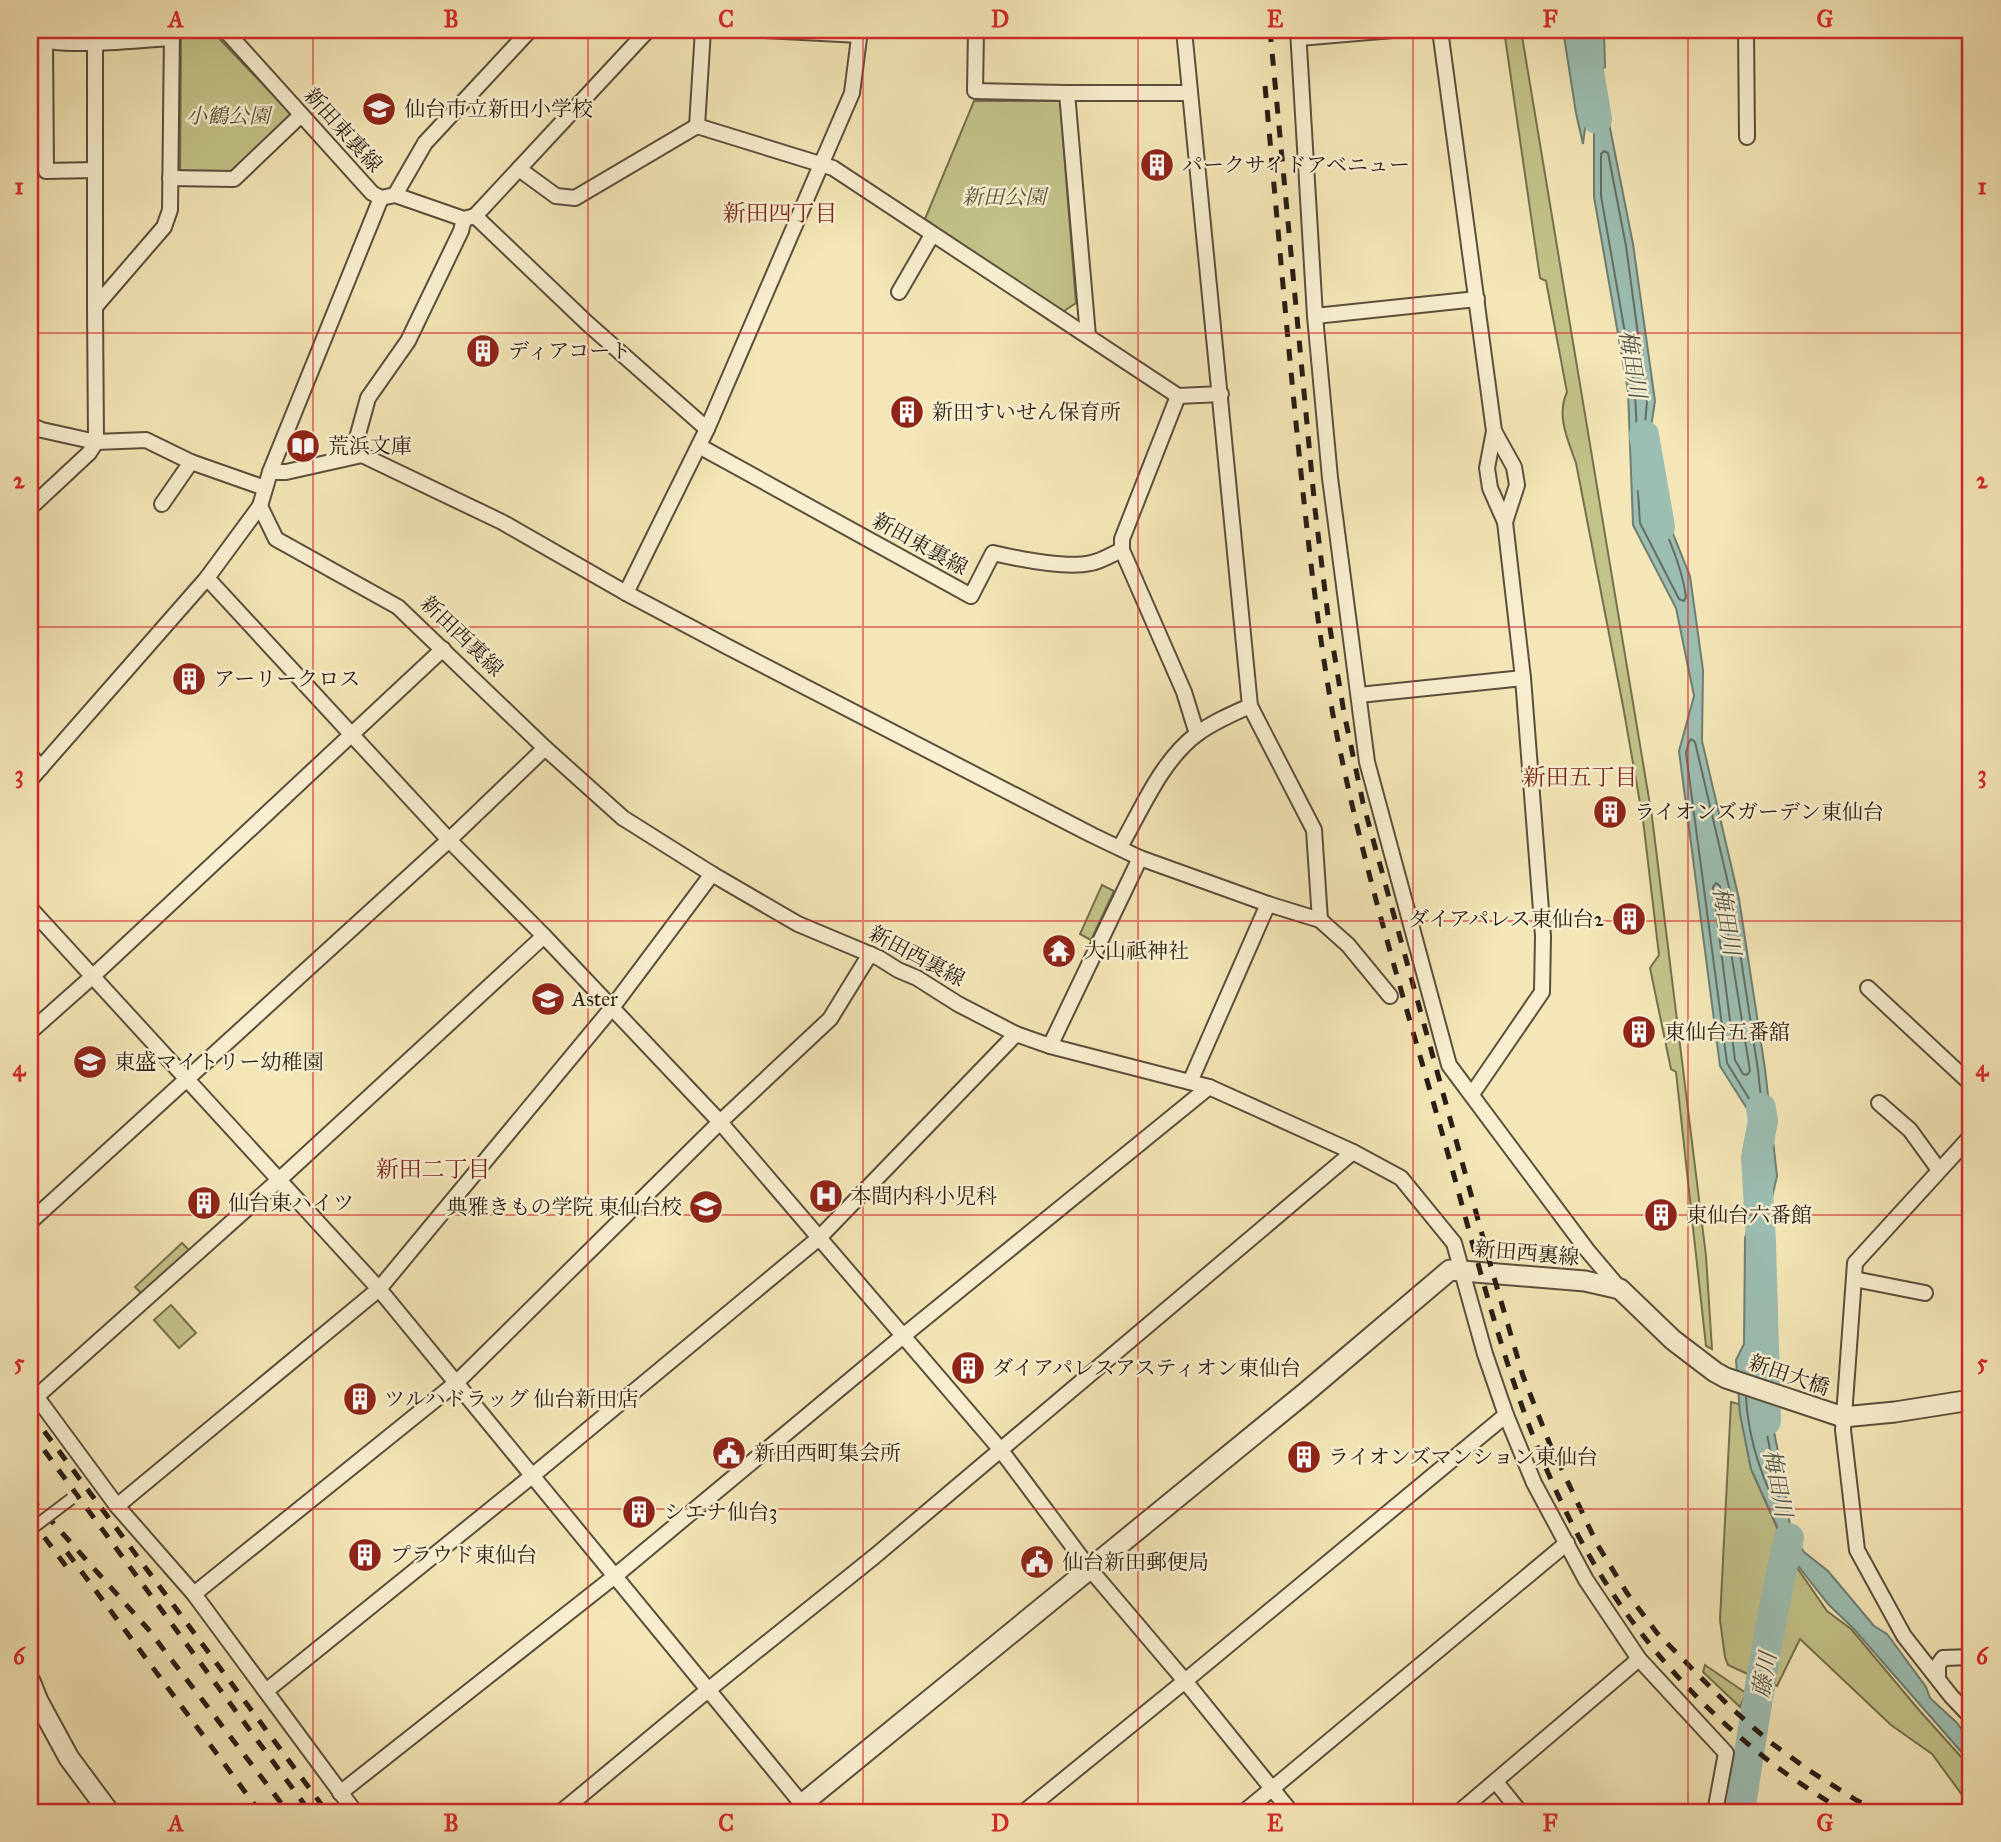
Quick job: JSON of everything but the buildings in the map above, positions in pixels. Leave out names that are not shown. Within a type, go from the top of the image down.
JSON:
[{"type":"street","name":"新田東裏線","points":[[225,30],[372,192],[470,218],[707,429]]},
{"type":"street","points":[[30,780],[207,578],[260,506],[270,472],[388,196],[425,143],[530,30]]},
{"type":"street","points":[[352,456],[368,398],[408,341],[461,231],[470,218],[649,30]]},
{"type":"street","points":[[696,126],[703,30]]},
{"type":"street","points":[[626,593],[707,429],[852,93],[860,32],[764,30]]},
{"type":"street","points":[[976,30],[975,91],[1191,93]]},
{"type":"street","points":[[1184,30],[1251,706],[1314,830],[1320,920]]},
{"type":"street","points":[[1393,30],[1299,34],[1315,316],[1330,478],[1367,762],[1449,1065],[1587,1250],[1620,1289]]},
{"type":"street","points":[[1440,30],[1494,431],[1487,468],[1490,488],[1505,522],[1523,678],[1543,933],[1542,992],[1472,1094]]},
{"type":"street","points":[[1746,30],[1747,137]]},
{"type":"street","points":[[30,37],[45,42],[95,42],[172,34],[170,210],[164,227],[95,307]]},
{"type":"street","points":[[45,42],[46,171],[94,170]]},
{"type":"street","points":[[30,508],[89,453],[96,442],[95,42]]},
{"type":"street","points":[[1067,93],[1087,336]]},
{"type":"street","points":[[170,178],[234,179],[301,115]]},
{"type":"street","points":[[519,169],[556,196],[575,198],[696,126],[833,168],[1178,396],[1221,394]]},
{"type":"street","points":[[899,292],[932,235]]},
{"type":"street","points":[[1315,316],[1477,299]]},
{"type":"street","points":[[1178,396],[1122,539],[1122,550],[1184,692],[1197,734]]},
{"type":"street","points":[[30,425],[96,442],[146,440],[191,462],[265,488]]},
{"type":"street","points":[[1494,431],[1514,467],[1517,485],[1505,522]]},
{"type":"street","name":"新田東裏線","points":[[698,446],[971,596],[993,553],[1021,560],[1073,564],[1092,563],[1122,550]]},
{"type":"street","points":[[270,472],[286,472],[362,455],[502,522],[626,593],[1140,858],[1320,920],[1349,945],[1390,996]]},
{"type":"street","points":[[162,504],[191,462]]},
{"type":"street","name":"新田西裏線","points":[[260,506],[276,538],[398,607],[622,818],[712,874],[799,924],[870,954],[1016,1034],[1050,1046],[1209,1087],[1353,1152],[1401,1178],[1454,1243],[1461,1270],[1585,1281],[1620,1289]]},
{"type":"street","points":[[207,578],[449,839],[720,1122],[1000,1449],[1089,1569],[1185,1681],[1291,1812]]},
{"type":"street","points":[[30,1032],[443,649]]},
{"type":"street","points":[[1359,695],[1523,678]]},
{"type":"street","points":[[1120,847],[1158,780],[1178,752],[1197,734],[1251,706]]},
{"type":"street","points":[[30,1222],[545,748]]},
{"type":"street","points":[[30,755],[41,768]]},
{"type":"street","points":[[1050,1046],[1140,858]]},
{"type":"street","points":[[117,1506],[379,1289],[611,1009],[712,874]]},
{"type":"street","points":[[1190,1082],[1268,904]]},
{"type":"street","points":[[30,908],[379,1289],[708,1690],[801,1809],[1450,1270],[1461,1270],[1506,1415],[1534,1483],[1586,1580],[1639,1659],[1726,1753],[1715,1812]]},
{"type":"street","points":[[355,1812],[194,1594],[117,1506],[33,1393],[280,1179],[544,936]]},
{"type":"street","points":[[194,1594],[456,1382],[720,1122],[830,1018],[870,954]]},
{"type":"street","points":[[1868,988],[1971,1084]]},
{"type":"street","points":[[266,1691],[532,1476],[819,1238],[1016,1034]]},
{"type":"street","points":[[340,1793],[615,1576],[903,1336],[1209,1087]]},
{"type":"street","points":[[1879,1103],[1910,1130],[1939,1170]]},
{"type":"street","points":[[1971,1136],[1855,1263],[1840,1416],[1857,1550],[1904,1636],[1971,1717]]},
{"type":"street","points":[[561,1812],[875,1556],[1353,1152]]},
{"type":"street","points":[[1854,1279],[1925,1293]]},
{"type":"street","name":"新田大橋","points":[[1620,1289],[1673,1340],[1715,1372],[1840,1416]]},
{"type":"street","points":[[1840,1416],[1895,1412],[1971,1399]]},
{"type":"street","points":[[1024,1812],[1506,1415]]},
{"type":"street","points":[[30,1530],[71,1499]]},
{"type":"street","points":[[1244,1812],[1567,1543]]},
{"type":"street","points":[[1938,1677],[1938,1665],[1942,1658],[1971,1657]]},
{"type":"street","points":[[1459,1812],[1639,1659]]},
{"type":"street","points":[[30,1681],[69,1758],[109,1812]]},
{"type":"street","points":[[1496,1782],[1520,1812]]},
{"type":"green space","name":"小鶴公園","points":[[181,30],[211,30],[292,115],[232,176],[180,175]]},
{"type":"green space","points":[[1504,30],[1521,30],[1652,817],[1706,1256],[1712,1349],[1706,1346],[1676,1072],[1671,1069],[1650,968],[1659,955],[1643,820],[1576,463],[1564,428],[1563,410],[1567,392],[1546,281],[1540,278]]},
{"type":"green space","name":"新田公園","points":[[974,101],[1060,101],[1076,303],[1061,313],[925,219]]},
{"type":"green space","points":[[1102,885],[1114,891],[1091,940],[1080,934]]},
{"type":"green space","points":[[182,1243],[189,1250],[142,1294],[135,1287]]},
{"type":"green space","points":[[171,1305],[196,1333],[179,1348],[154,1320]]},
{"type":"green space","points":[[1731,1402],[1739,1404],[1751,1469],[1782,1539],[1752,1676],[1728,1665],[1720,1620]]},
{"type":"green space","points":[[1791,1559],[1827,1611],[1851,1629],[1971,1768],[1971,1807],[1932,1754],[1891,1725],[1800,1639],[1777,1686],[1766,1680],[1783,1578]]},
{"type":"green space","points":[[1705,1665],[1746,1693],[1740,1707],[1703,1672]]},
{"type":"green space","points":[[1744,1771],[1737,1812],[1726,1812],[1735,1773]]},
{"type":"water","points":[[1563,30],[1604,30],[1605,67],[1588,75],[1604,98],[1633,244],[1655,401],[1651,427],[1650,484],[1690,576],[1703,670],[1702,741],[1739,899],[1765,1069],[1777,1176],[1766,1223],[1766,1286],[1756,1344],[1783,1476],[1791,1533],[1804,1552],[1828,1571],[1874,1626],[1887,1634],[1926,1687],[1930,1698],[1957,1723],[1971,1743],[1971,1763],[1853,1628],[1829,1605],[1791,1557],[1751,1469],[1740,1414],[1736,1360],[1744,1344],[1745,1238],[1765,1175],[1751,1115],[1720,1066],[1679,751],[1694,696],[1676,608],[1633,525],[1628,391],[1594,197],[1594,106],[1588,104],[1583,144]]},
{"type":"waterway","name":"梅田川","points":[[1582,30],[1597,119]]},
{"type":"waterway","name":"梅田川","points":[[1644,435],[1660,527]]},
{"type":"waterway","name":"梅田川","points":[[1761,1108],[1763,1121],[1756,1157],[1766,1421]]},
{"type":"waterway","name":"藤川","points":[[1740,1812],[1768,1640],[1789,1538]]},
{"type":"railway","points":[[1270,30],[1315,509],[1328,616],[1344,713],[1363,803],[1523,1376],[1549,1442],[1597,1544],[1627,1593],[1657,1633],[1729,1706],[1770,1742],[1810,1771],[1879,1812]]},
{"type":"railway","points":[[1265,86],[1305,511],[1333,715],[1358,830],[1388,944],[1516,1389],[1558,1494],[1583,1545],[1613,1594],[1645,1638],[1680,1679],[1738,1736],[1780,1769],[1845,1812]]},
{"type":"railway","points":[[30,1412],[327,1812]]},
{"type":"railway","points":[[30,1431],[310,1812]]},
{"type":"railway","points":[[30,1497],[148,1629],[288,1812]]},
{"type":"railway","points":[[30,1518],[68,1569]]},
{"type":"railway","points":[[67,1552],[260,1812]]},
{"type":"place","name":"仙台市立新田小学校","points":[[379,109]]},
{"type":"place","name":"パークサイドアベニュー","points":[[1157,165]]},
{"type":"place","name":"ディアコート","points":[[483,351]]},
{"type":"place","name":"新田すいせん保育所","points":[[907,412]]},
{"type":"place","name":"荒浜文庫","points":[[303,446]]},
{"type":"place","name":"アーリークロス","points":[[189,679]]},
{"type":"place","name":"ライオンズガーデン東仙台","points":[[1610,812]]},
{"type":"place","name":"ダイアパレス東仙台2","points":[[1629,919]]},
{"type":"place","name":"大山祗神社","points":[[1059,951]]},
{"type":"place","name":"Aster","points":[[548,999]]},
{"type":"place","name":"東仙台五番舘","points":[[1639,1032]]},
{"type":"place","name":"東盛マイトリー幼稚園","points":[[90,1062]]},
{"type":"place","name":"本間内科小児科","points":[[826,1196]]},
{"type":"place","name":"仙台東ハイツ","points":[[204,1203]]},
{"type":"place","name":"典雅きもの学院 東仙台校","points":[[706,1207]]},
{"type":"place","name":"東仙台六番館","points":[[1661,1215]]},
{"type":"place","name":"ダイアパレスアスティオン東仙台","points":[[968,1368]]},
{"type":"place","name":"ツルハドラッグ 仙台新田店","points":[[360,1399]]},
{"type":"place","name":"新田西町集会所","points":[[729,1453]]},
{"type":"place","name":"ライオンズマンション東仙台","points":[[1304,1457]]},
{"type":"place","name":"シエナ仙台3","points":[[639,1512]]},
{"type":"place","name":"プラウド東仙台","points":[[365,1555]]},
{"type":"place","name":"仙台新田郵便局","points":[[1037,1562]]},
{"type":"district","name":"新田四丁目","points":[[780,213]]},
{"type":"district","name":"新田五丁目","points":[[1580,777]]},
{"type":"district","name":"新田二丁目","points":[[433,1169]]}]
